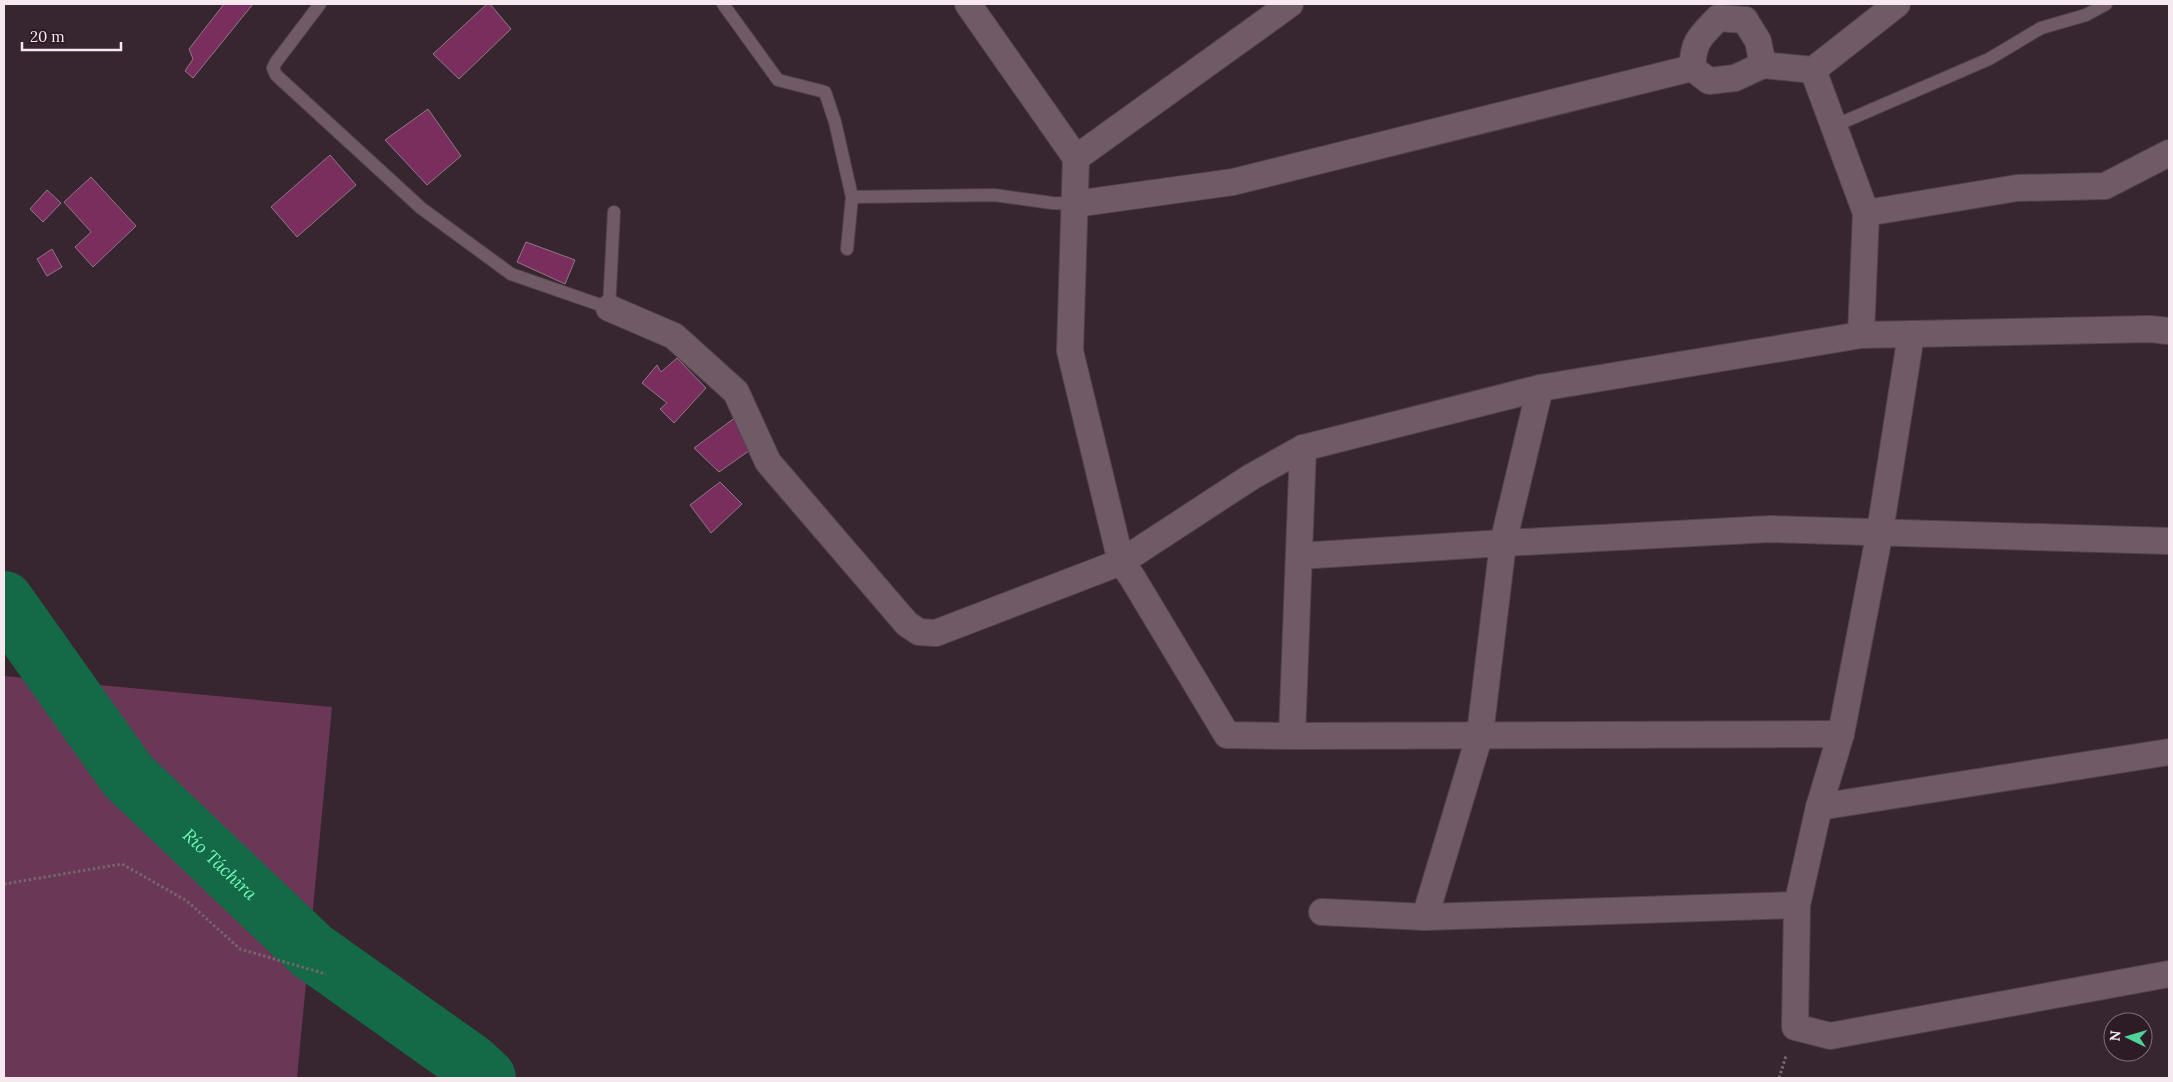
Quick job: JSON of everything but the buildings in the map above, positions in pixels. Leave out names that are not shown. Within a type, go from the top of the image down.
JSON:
[{"type":"street","points":[[968,4],[1076,158],[1070,351],[1121,562],[1132,576],[1226,734],[1292,736],[1842,734]]},
{"type":"street","points":[[1076,158],[1290,4]]},
{"type":"street","points":[[1075,204],[1233,182],[1692,68],[1710,81],[1735,78],[1763,65],[1813,70],[1896,4]]},
{"type":"street","points":[[1692,68],[1694,48],[1703,33],[1718,18],[1748,12],[1758,40],[1763,65]]},
{"type":"street","points":[[1813,70],[1866,213],[1861,335]]},
{"type":"street","points":[[1866,213],[2017,188],[2105,186],[2169,153]]},
{"type":"street","points":[[609,308],[674,336],[736,392],[768,462],[907,624],[919,632],[936,633],[1121,562],[1251,477],[1303,448],[1540,388],[1861,335],[2150,329],[2169,331]]},
{"type":"street","points":[[1911,335],[1880,531],[1842,734],[1819,807],[1797,905],[1796,1027],[1830,1036],[2169,974]]},
{"type":"street","points":[[1425,917],[1480,734],[1504,543],[1540,388]]},
{"type":"street","points":[[1292,736],[1303,448]]},
{"type":"street","points":[[1299,556],[1770,529],[2169,541]]},
{"type":"street","points":[[1819,807],[2169,752]]},
{"type":"street","points":[[1322,912],[1425,917],[1797,905]]},
{"type":"lane","points":[[320,4],[276,62],[274,68],[276,75],[421,208],[511,274],[609,308],[614,212]]},
{"type":"lane","points":[[723,4],[778,80],[825,92],[835,122],[852,197],[847,249]]},
{"type":"lane","points":[[1834,126],[1988,59],[2041,28],[2086,15],[2106,4]]},
{"type":"lane","points":[[852,197],[994,195],[1052,203],[1075,204]]},
{"type":"path","points":[[4,884],[122,864],[187,901],[240,949],[326,974]]},
{"type":"shaded area","points":[[4,676],[332,707],[297,1078],[4,1078]]},
{"type":"waterway","name":"Río Táchira","points":[[4,601],[128,776],[312,951],[471,1064],[486,1078]]}]
